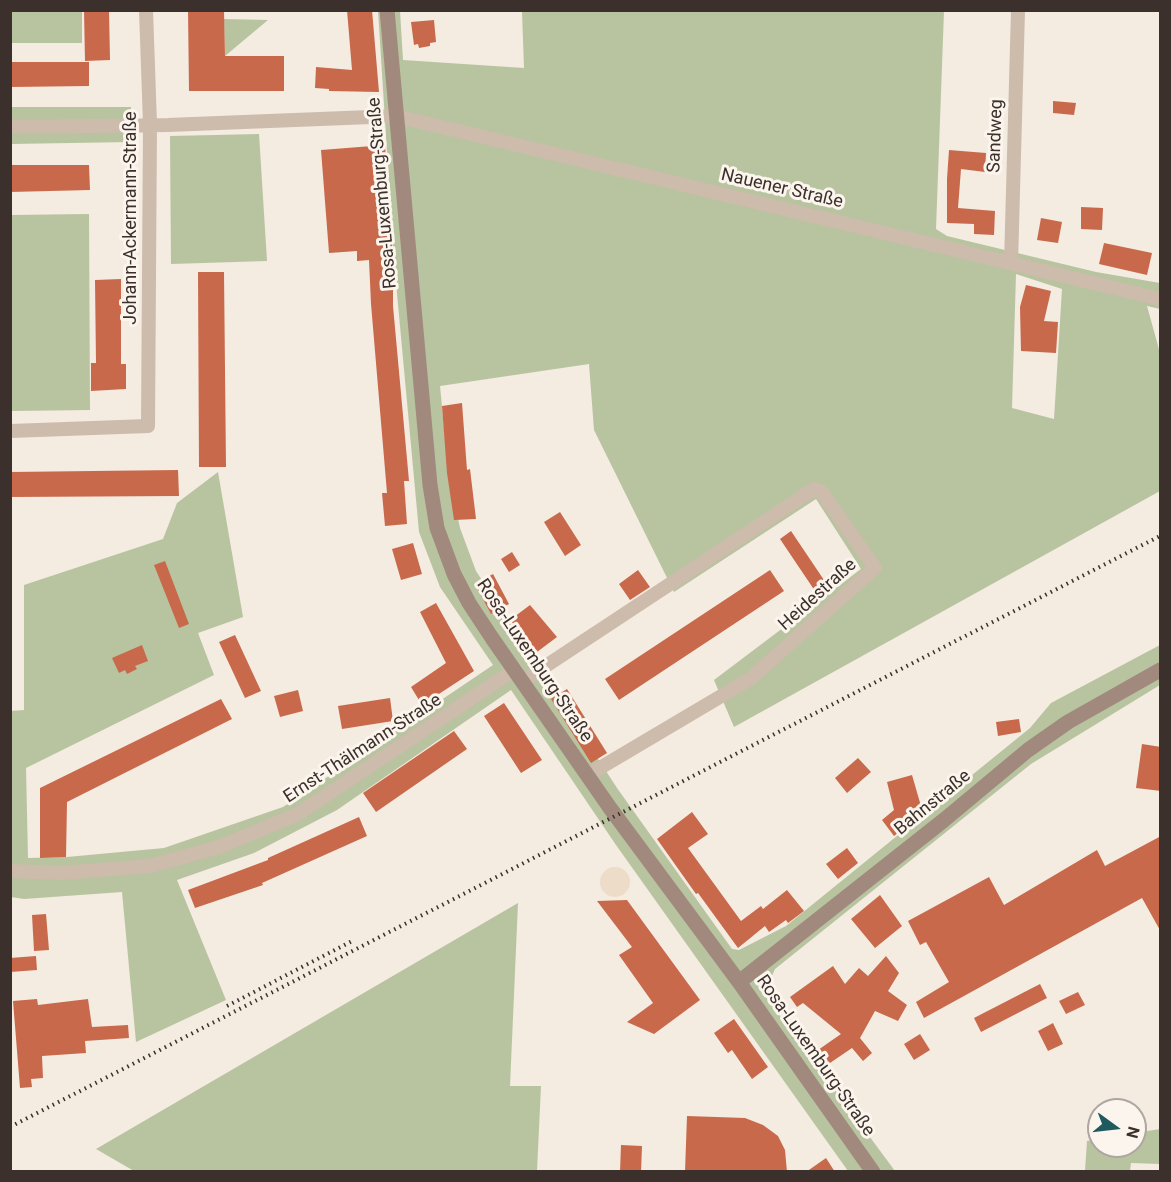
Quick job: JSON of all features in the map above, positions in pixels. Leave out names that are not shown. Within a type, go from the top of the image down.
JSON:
[{"type":"main road","name":"Rosa-Luxemburg-Straße","points":[[387,10],[430,484],[437,528],[454,574],[469,603],[588,775],[739,982],[873,1172]]},
{"type":"main road","name":"Bahnstraße","points":[[739,982],[944,820],[1028,750],[1068,722],[1161,670]]},
{"type":"street","name":"Johann-Ackermann-Straße","points":[[10,431],[148,426],[150,124],[146,10]]},
{"type":"street","name":"Sandweg","points":[[1011,263],[1018,10]]},
{"type":"street","name":"Nauener Straße","points":[[10,127],[396,116],[1161,299]]},
{"type":"street","name":"Heidestraße","points":[[519,675],[814,489],[821,491],[875,568],[750,679],[588,775]]},
{"type":"street","name":"Ernst-Thälmann-Straße","points":[[10,871],[62,873],[150,866],[219,847],[298,814],[519,675]]},
{"type":"green space","points":[[11,10],[82,11],[82,43],[11,43]]},
{"type":"green space","points":[[378,11],[400,11],[403,60],[524,68],[522,11],[944,11],[936,229],[947,236],[1096,272],[1160,283],[1160,309],[1147,306],[1160,353],[1160,491],[734,727],[714,680],[861,569],[816,499],[674,592],[594,430],[589,364],[440,386],[448,470],[460,528],[476,571],[617,788],[732,949],[739,950],[786,926],[1030,728],[1051,703],[1160,645],[1160,685],[1031,764],[775,969],[764,994],[895,1171],[848,1171],[616,845],[511,690],[337,810],[254,853],[177,880],[226,1000],[136,1042],[122,892],[24,899],[11,897],[10,711],[24,710],[24,585],[163,539],[177,503],[218,472],[243,617],[198,633],[214,675],[26,768],[28,858],[67,857],[164,848],[283,807],[493,665],[440,587],[419,532],[394,261]],"holes":[[[1016,274],[1062,289],[1054,419],[1012,408]]]},
{"type":"green space","points":[[224,19],[268,20],[225,56]]},
{"type":"green space","points":[[10,107],[131,107],[131,142],[11,144]]},
{"type":"green space","points":[[259,134],[267,261],[171,264],[170,136]]},
{"type":"green space","points":[[89,214],[90,410],[11,411],[11,215]]},
{"type":"green space","points":[[518,903],[510,1086],[541,1086],[537,1171],[134,1171],[96,1149]]},
{"type":"green space","points":[[1160,1129],[1160,1164],[1131,1163],[1130,1171],[1085,1171],[1087,1141],[1087,1158],[1147,1158],[1147,1131]]},
{"type":"shaded area","points":[[615,867],[626,871],[630,882],[626,893],[615,897],[604,893],[600,882],[604,871]]},
{"type":"building","points":[[84,10],[109,10],[110,60],[85,61]]},
{"type":"building","points":[[188,10],[224,10],[225,56],[284,56],[284,91],[189,91]]},
{"type":"building","points":[[347,10],[372,10],[379,92],[329,91],[329,89],[315,88],[316,67],[352,70]]},
{"type":"building","points":[[434,20],[436,42],[419,48],[418,44],[414,45],[411,22]]},
{"type":"building","points":[[10,62],[89,62],[89,86],[10,87]]},
{"type":"building","points":[[1053,101],[1076,103],[1074,115],[1053,113]]},
{"type":"building","points":[[385,145],[393,256],[393,306],[409,481],[404,481],[407,524],[385,526],[382,493],[387,493],[369,260],[357,261],[357,251],[329,253],[321,150]]},
{"type":"building","points":[[949,150],[986,153],[985,172],[961,169],[958,208],[995,211],[994,235],[974,234],[974,224],[947,223]]},
{"type":"building","points":[[10,165],[89,165],[90,190],[10,192]]},
{"type":"building","points":[[1081,207],[1103,208],[1102,230],[1081,229]]},
{"type":"building","points":[[1041,218],[1062,222],[1058,243],[1037,240]]},
{"type":"building","points":[[1104,243],[1152,253],[1147,275],[1099,264]]},
{"type":"building","points":[[198,272],[224,272],[226,467],[199,467]]},
{"type":"building","points":[[121,279],[121,364],[126,364],[126,389],[91,391],[91,363],[96,363],[95,280]]},
{"type":"building","points":[[1026,285],[1051,291],[1044,321],[1058,322],[1056,353],[1021,351],[1020,307]]},
{"type":"building","points":[[462,403],[467,470],[470,469],[476,519],[454,520],[447,473],[442,406]]},
{"type":"building","points":[[178,470],[179,496],[10,497],[10,472]]},
{"type":"building","points":[[560,512],[581,545],[565,556],[544,522]]},
{"type":"building","points":[[791,531],[826,583],[815,591],[780,539]]},
{"type":"building","points":[[413,543],[422,574],[401,580],[392,549]]},
{"type":"building","points":[[512,552],[520,565],[509,572],[501,559]]},
{"type":"building","points":[[165,561],[189,624],[179,628],[154,565]]},
{"type":"building","points":[[638,570],[650,587],[630,600],[619,584]]},
{"type":"building","points":[[770,570],[784,591],[619,700],[605,679]]},
{"type":"building","points":[[493,574],[509,604],[491,614],[475,584]]},
{"type":"building","points":[[436,603],[474,671],[422,705],[411,687],[446,663],[420,612]]},
{"type":"building","points":[[530,605],[557,637],[537,652],[510,620]]},
{"type":"building","points":[[235,635],[261,691],[245,698],[219,642]]},
{"type":"building","points":[[142,645],[148,661],[135,666],[137,669],[127,674],[125,670],[119,673],[112,658]]},
{"type":"building","points":[[567,689],[607,753],[591,763],[551,699]]},
{"type":"building","points":[[298,690],[303,711],[280,717],[274,696]]},
{"type":"building","points":[[390,698],[393,721],[342,729],[338,706]]},
{"type":"building","points":[[221,699],[232,719],[67,802],[66,857],[40,858],[40,788]]},
{"type":"building","points":[[504,703],[542,760],[521,773],[484,716]]},
{"type":"building","points":[[1019,719],[1021,732],[998,736],[996,722]]},
{"type":"building","points":[[454,731],[467,749],[376,812],[363,793]]},
{"type":"building","points":[[1142,744],[1161,747],[1161,791],[1136,788]]},
{"type":"building","points":[[858,758],[871,772],[847,793],[835,778]]},
{"type":"building","points":[[912,775],[923,813],[894,836],[882,820],[894,810],[887,782]]},
{"type":"building","points":[[692,812],[708,834],[688,848],[741,921],[761,906],[763,909],[787,890],[804,911],[788,923],[786,920],[769,932],[765,926],[738,948],[657,839]]},
{"type":"building","points":[[359,817],[367,836],[262,883],[263,885],[195,908],[188,890],[268,860],[268,858]]},
{"type":"building","points":[[1161,836],[1161,932],[1142,898],[924,1018],[916,1002],[949,982],[926,942],[920,945],[908,921],[989,877],[1004,905],[1097,850],[1105,866]]},
{"type":"building","points":[[847,848],[858,863],[838,879],[826,864]]},
{"type":"building","points":[[880,895],[902,926],[875,948],[851,919]]},
{"type":"building","points":[[627,900],[700,1000],[654,1034],[627,1022],[653,1003],[619,955],[632,947],[597,901]]},
{"type":"building","points":[[46,914],[49,950],[34,951],[32,915]]},
{"type":"building","points":[[36,956],[37,970],[10,972],[10,958]]},
{"type":"building","points":[[886,956],[899,973],[888,991],[907,1005],[898,1021],[875,1011],[860,1038],[872,1053],[863,1061],[852,1048],[827,1065],[836,1079],[827,1085],[808,1057],[841,1034],[803,1003],[797,1007],[790,997],[833,966],[845,984],[859,968],[868,976]]},
{"type":"building","points":[[1040,984],[1047,998],[981,1032],[974,1018]]},
{"type":"building","points":[[1078,992],[1085,1005],[1066,1014],[1059,1001]]},
{"type":"building","points":[[37,999],[38,1005],[88,999],[92,1027],[128,1025],[129,1038],[85,1041],[86,1053],[42,1056],[43,1078],[31,1079],[32,1087],[20,1088],[13,1001]]},
{"type":"building","points":[[734,1019],[768,1067],[752,1079],[732,1050],[728,1053],[714,1033]]},
{"type":"building","points":[[1053,1023],[1063,1044],[1048,1051],[1038,1031]]},
{"type":"building","points":[[920,1034],[930,1050],[914,1060],[904,1044]]},
{"type":"building","points":[[687,1116],[745,1118],[763,1125],[778,1136],[785,1150],[787,1172],[685,1172]]},
{"type":"building","points":[[621,1145],[642,1146],[641,1172],[620,1172]]},
{"type":"building","points":[[826,1158],[835,1172],[806,1172]]},
{"type":"railway","points":[[10,1127],[1160,536]]},
{"type":"railway","points":[[227,1006],[354,940]]}]
